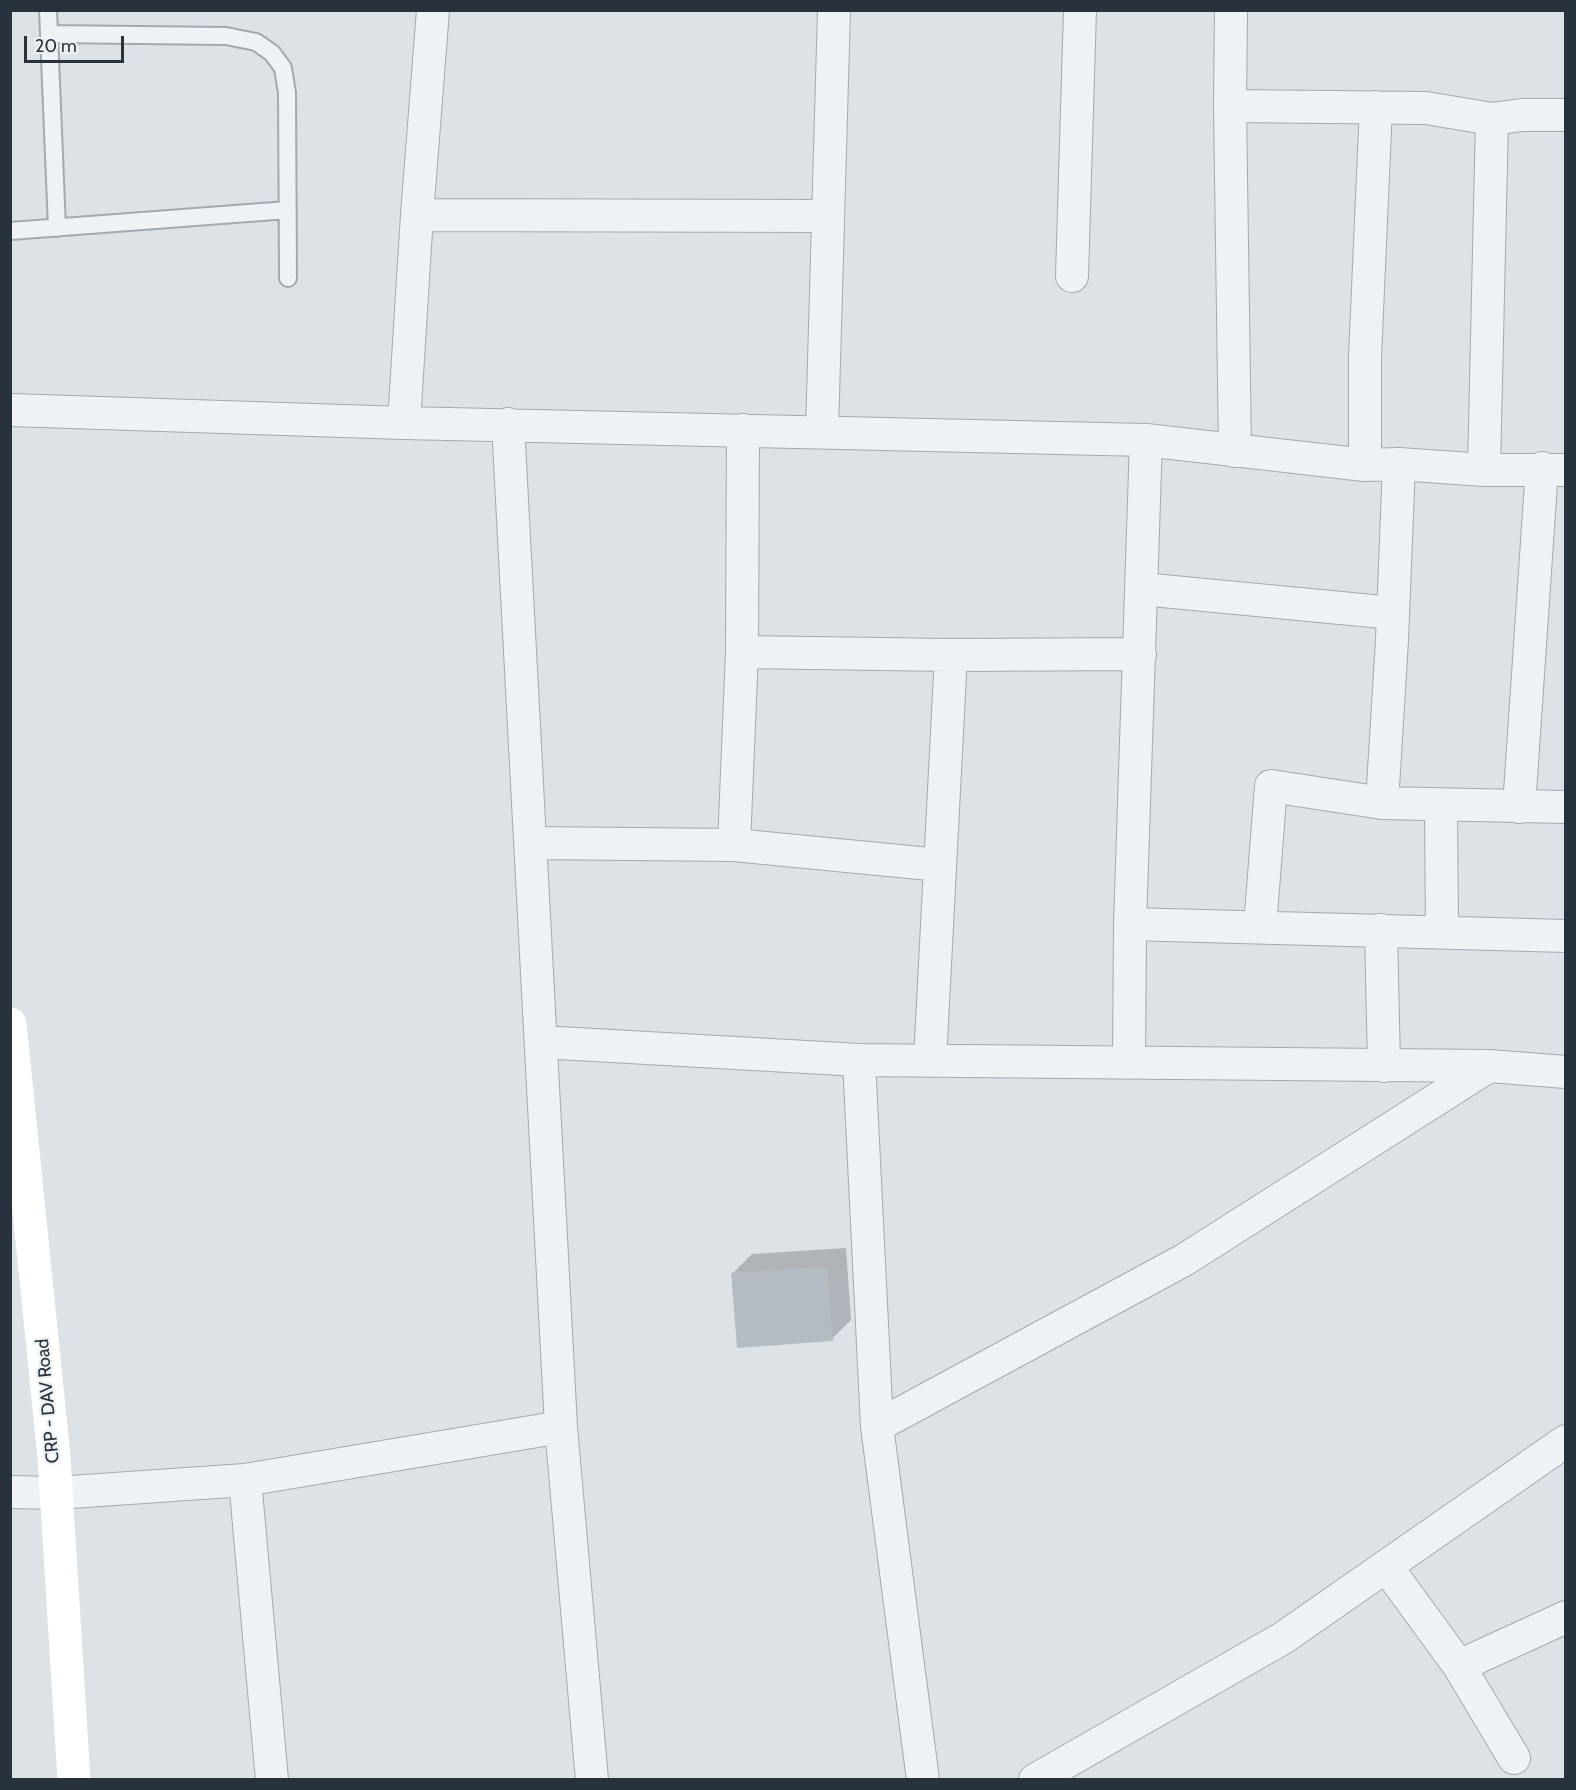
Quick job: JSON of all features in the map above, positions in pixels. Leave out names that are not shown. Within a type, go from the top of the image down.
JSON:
[{"type":"street","points":[[404,423],[433,10]]},
{"type":"street","points":[[822,432],[834,10]]},
{"type":"street","points":[[1072,276],[1080,10]]},
{"type":"street","points":[[1231,10],[1230,106],[1235,451]]},
{"type":"street","points":[[1230,106],[1426,108],[1492,119],[1522,115],[1566,115]]},
{"type":"street","points":[[1365,465],[1365,357],[1376,107]]},
{"type":"street","points":[[1484,470],[1492,119]]},
{"type":"street","points":[[417,215],[828,216]]},
{"type":"street","points":[[10,410],[404,423],[1146,440],[1365,465],[1399,464],[1484,470],[1554,469],[1519,807]]},
{"type":"street","points":[[508,424],[561,1427],[592,1779]]},
{"type":"street","points":[[734,845],[742,652],[743,430]]},
{"type":"street","points":[[1129,1063],[1130,924],[1146,440]]},
{"type":"street","points":[[1382,803],[1399,464]]},
{"type":"street","points":[[1142,589],[1393,614]]},
{"type":"street","points":[[742,652],[951,655],[1140,654]]},
{"type":"street","points":[[930,1061],[951,655]]},
{"type":"street","points":[[1260,927],[1271,786],[1382,803],[1566,807]]},
{"type":"street","points":[[1441,805],[1442,932]]},
{"type":"street","points":[[530,843],[734,845],[940,865]]},
{"type":"street","points":[[1130,924],[1566,936]]},
{"type":"street","points":[[1381,930],[1384,1066]]},
{"type":"street","name":"CRP - DAV Road","points":[[10,1024],[52,1434],[74,1779]]},
{"type":"street","points":[[541,1042],[859,1060],[1489,1066],[1566,1071]]},
{"type":"street","points":[[859,1060],[877,1425],[923,1779]]},
{"type":"street","points":[[877,1425],[1184,1260],[1489,1066]]},
{"type":"street","points":[[10,1492],[56,1493],[245,1480],[561,1427]]},
{"type":"street","points":[[1035,1779],[1282,1638],[1566,1441]]},
{"type":"street","points":[[245,1480],[272,1779]]},
{"type":"street","points":[[1386,1566],[1459,1666],[1514,1758]]},
{"type":"street","points":[[1459,1666],[1566,1617]]},
{"type":"lane","points":[[48,10],[57,228]]},
{"type":"lane","points":[[49,34],[226,36],[256,42],[272,53],[283,68],[287,93],[288,278]]},
{"type":"lane","points":[[10,231],[288,210]]},
{"type":"building","points":[[827,1267],[833,1341],[737,1348],[731,1273]]}]
